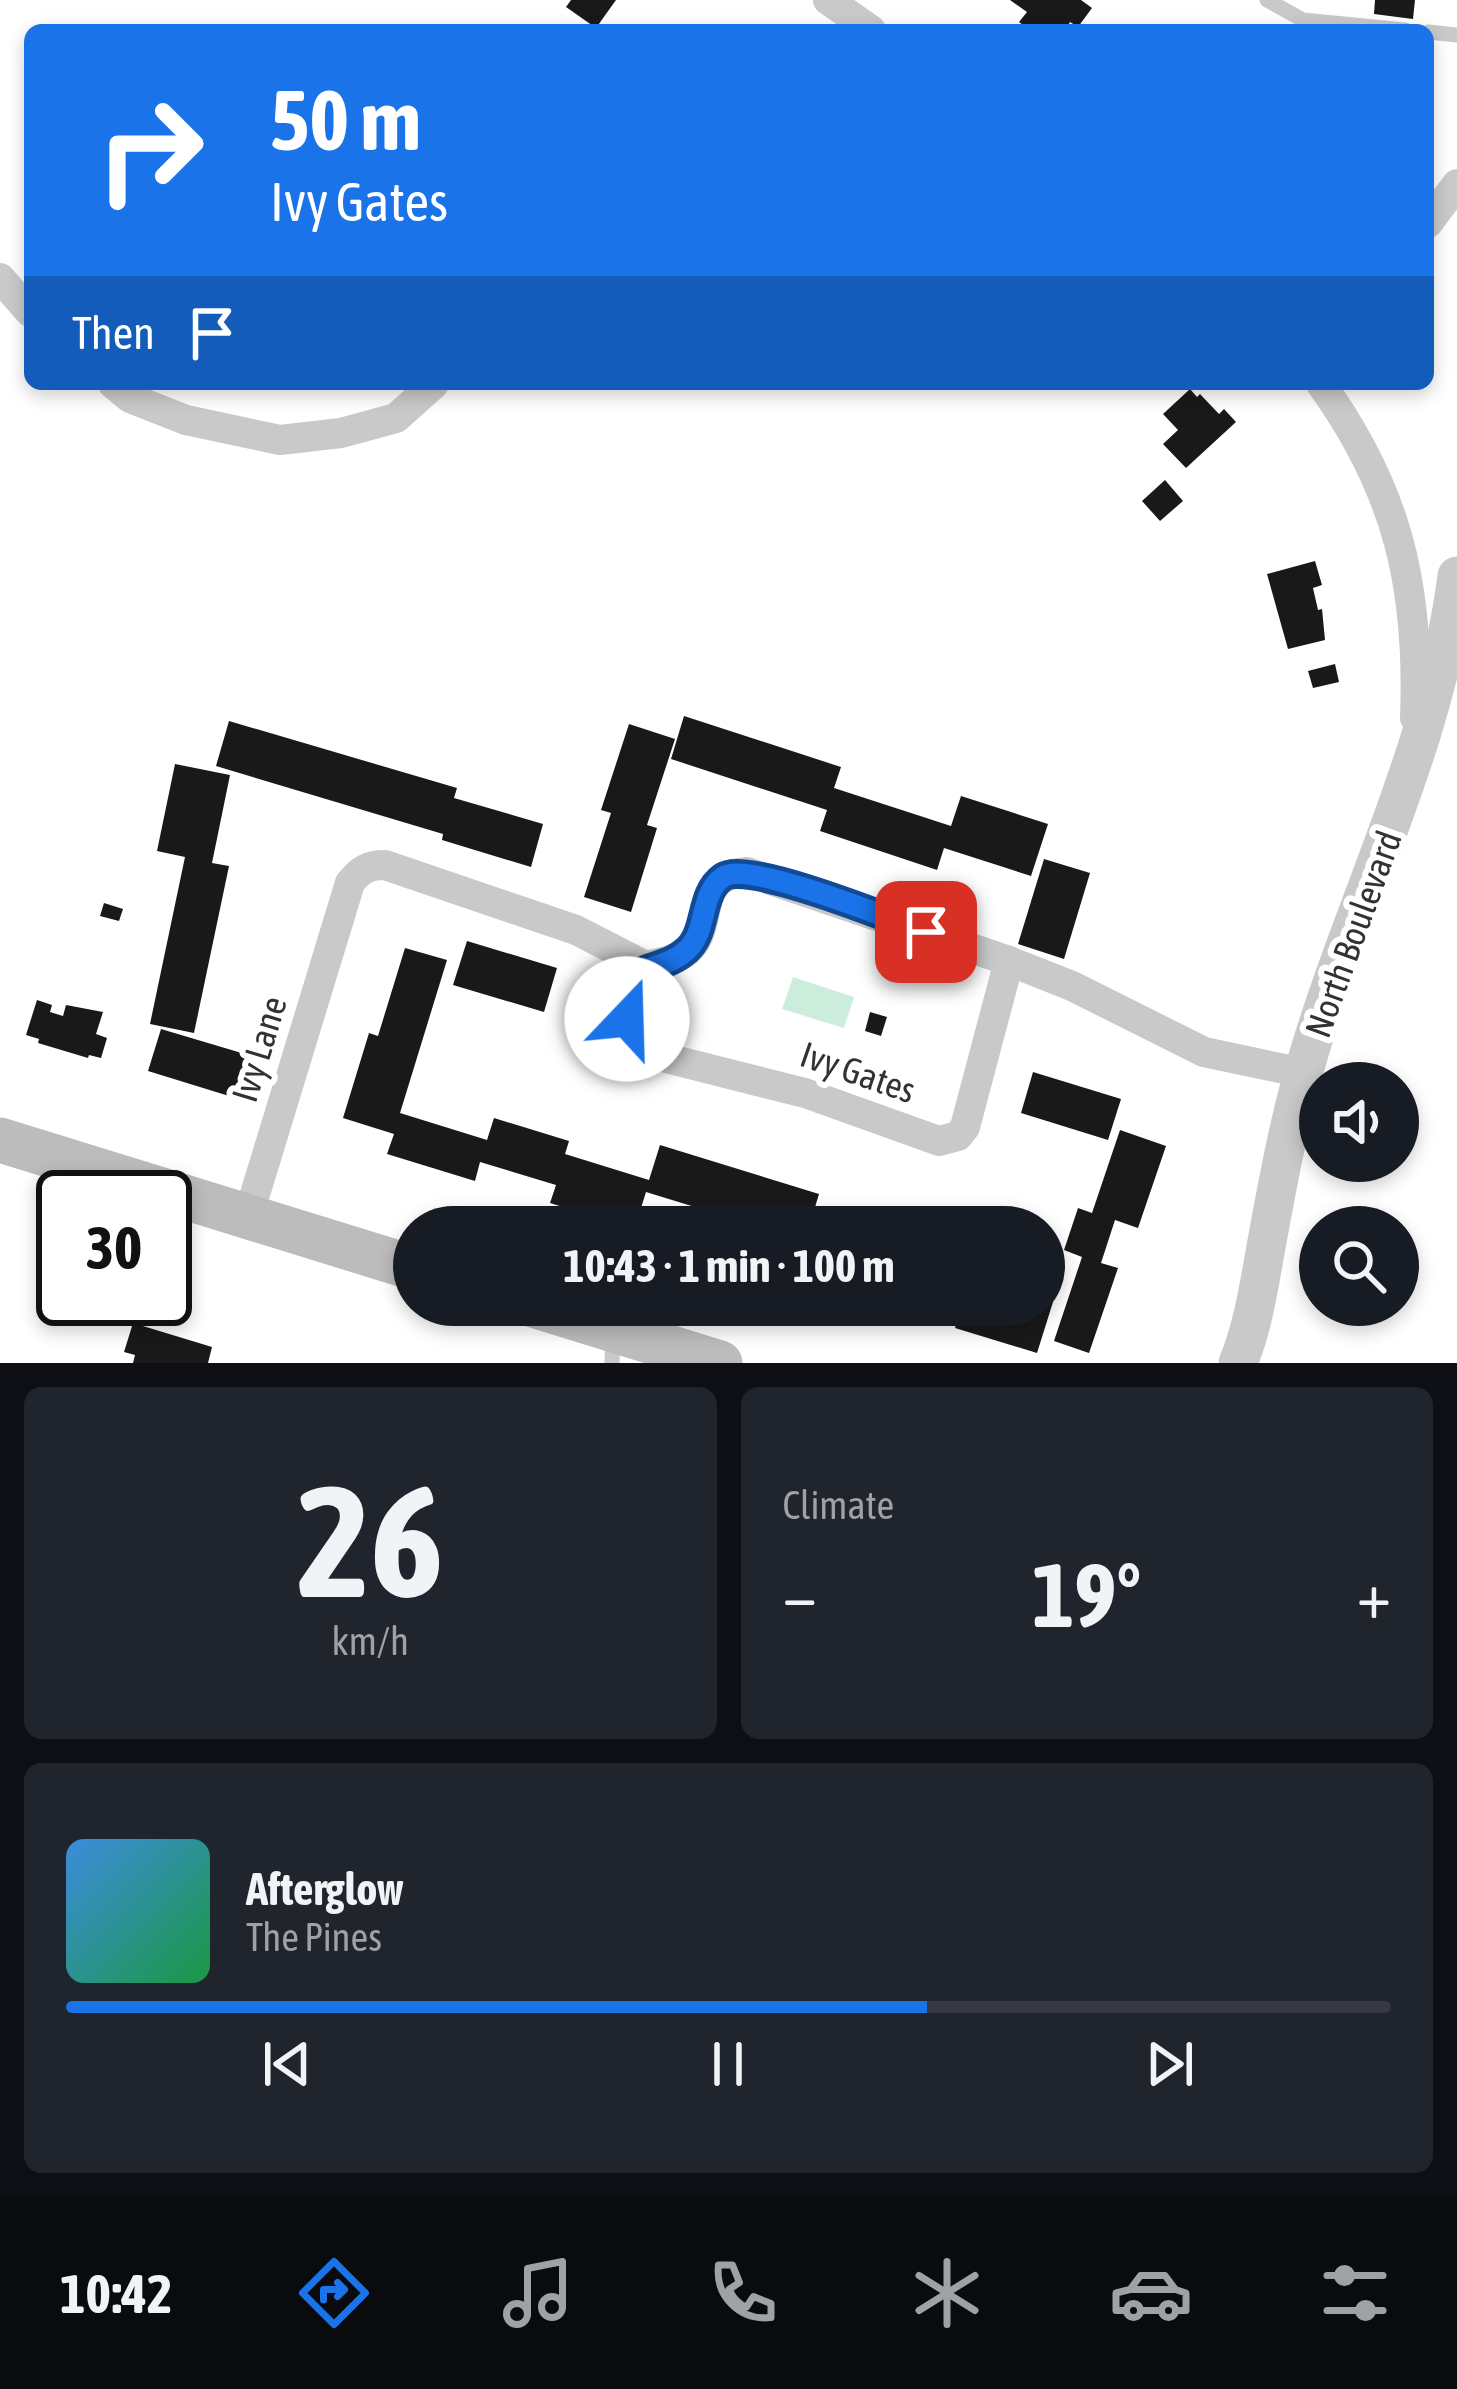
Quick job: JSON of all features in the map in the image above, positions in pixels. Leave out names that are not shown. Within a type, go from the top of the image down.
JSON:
[{"type":"main road","points":[[0,1140],[393,1261]]},
{"type":"main road","points":[[574,1326],[613,1346],[720,1363]]},
{"type":"street","points":[[828,0],[862,24]]},
{"type":"street","points":[[1434,215],[1457,184]]},
{"type":"street","points":[[0,278],[24,305]]},
{"type":"street","points":[[120,390],[186,420],[280,440],[341,433],[396,418],[427,390]]},
{"type":"street","points":[[1325,390],[1376,472],[1395,521],[1412,621],[1414,760]]},
{"type":"street","name":"North Boulevard","points":[[1307,1062],[1414,760],[1457,576]]},
{"type":"street","name":"Ivy Lane","points":[[248,1216],[350,883],[359,872],[385,865],[576,930],[646,966]]},
{"type":"street","points":[[646,966],[682,955],[696,940],[711,889],[732,872],[747,872],[1009,961],[1072,986],[1190,1046],[1253,1065],[1299,1071]]},
{"type":"street","name":"Ivy Gates","points":[[646,966],[627,1001],[627,1019],[646,1049],[806,1093],[939,1141],[958,1136],[965,1126],[1009,961]]},
{"type":"street","name":"North Boulevard","points":[[1238,1363],[1255,1307],[1299,1096]]},
{"type":"lane","points":[[1267,0],[1303,20],[1344,24]]},
{"type":"shaded area","points":[[793,977],[854,997],[844,1028],[782,1009]]},
{"type":"building","points":[[571,0],[616,0],[599,24],[590,24],[566,7]]},
{"type":"building","points":[[1010,0],[1081,0],[1092,8],[1080,24],[1022,24],[1027,12]]},
{"type":"building","points":[[1375,0],[1415,0],[1413,19],[1374,14]]},
{"type":"building","points":[[1191,390],[1219,414],[1224,409],[1236,422],[1186,468],[1163,444],[1178,430],[1163,414]]},
{"type":"building","points":[[1165,480],[1183,501],[1160,521],[1142,501]]},
{"type":"building","points":[[1315,561],[1322,585],[1313,588],[1318,610],[1322,609],[1325,640],[1288,649],[1267,574]]},
{"type":"building","points":[[1335,664],[1339,682],[1313,688],[1308,671]]},
{"type":"building","points":[[684,716],[841,767],[834,788],[951,826],[961,796],[1048,824],[1031,876],[944,848],[937,870],[820,831],[827,810],[671,759]]},
{"type":"building","points":[[229,721],[457,788],[454,798],[543,824],[531,867],[442,840],[443,834],[216,766]]},
{"type":"building","points":[[629,724],[675,739],[647,825],[657,828],[631,912],[584,897],[611,813],[601,810]]},
{"type":"building","points":[[175,764],[230,775],[212,863],[229,866],[194,1033],[150,1024],[185,857],[157,851]]},
{"type":"building","points":[[1044,859],[1090,873],[1064,959],[1018,944]]},
{"type":"building","points":[[104,903],[123,909],[119,921],[100,916]]},
{"type":"building","points":[[467,941],[557,968],[544,1012],[453,985]]},
{"type":"building","points":[[405,948],[447,960],[400,1113],[487,1140],[494,1118],[569,1141],[565,1154],[649,1180],[660,1145],[819,1194],[815,1206],[692,1206],[646,1192],[642,1206],[560,1206],[550,1203],[556,1185],[480,1162],[475,1181],[387,1154],[394,1134],[343,1118],[369,1033],[378,1036]]},
{"type":"building","points":[[37,1000],[52,1005],[50,1012],[63,1016],[66,1005],[103,1012],[96,1034],[107,1038],[101,1058],[38,1043],[39,1039],[26,1035]]},
{"type":"building","points":[[870,1012],[887,1017],[881,1036],[865,1031]]},
{"type":"building","points":[[161,1029],[255,1057],[242,1100],[148,1071]]},
{"type":"building","points":[[1033,1072],[1121,1099],[1108,1140],[1021,1113]]},
{"type":"building","points":[[1120,1130],[1166,1146],[1138,1228],[1115,1220],[1101,1263],[1118,1268],[1089,1353],[1054,1341],[1059,1326],[1065,1326],[1065,1308],[1082,1257],[1065,1247],[1078,1208],[1092,1213]]},
{"type":"building","points":[[132,1326],[212,1347],[208,1363],[133,1363],[135,1355],[124,1352]]},
{"type":"building","points":[[956,1326],[1045,1326],[1037,1353]]},
{"type":"route","points":[[627,1019],[634,982],[646,966],[682,955],[696,940],[711,889],[732,872],[802,888],[926,932]]}]
